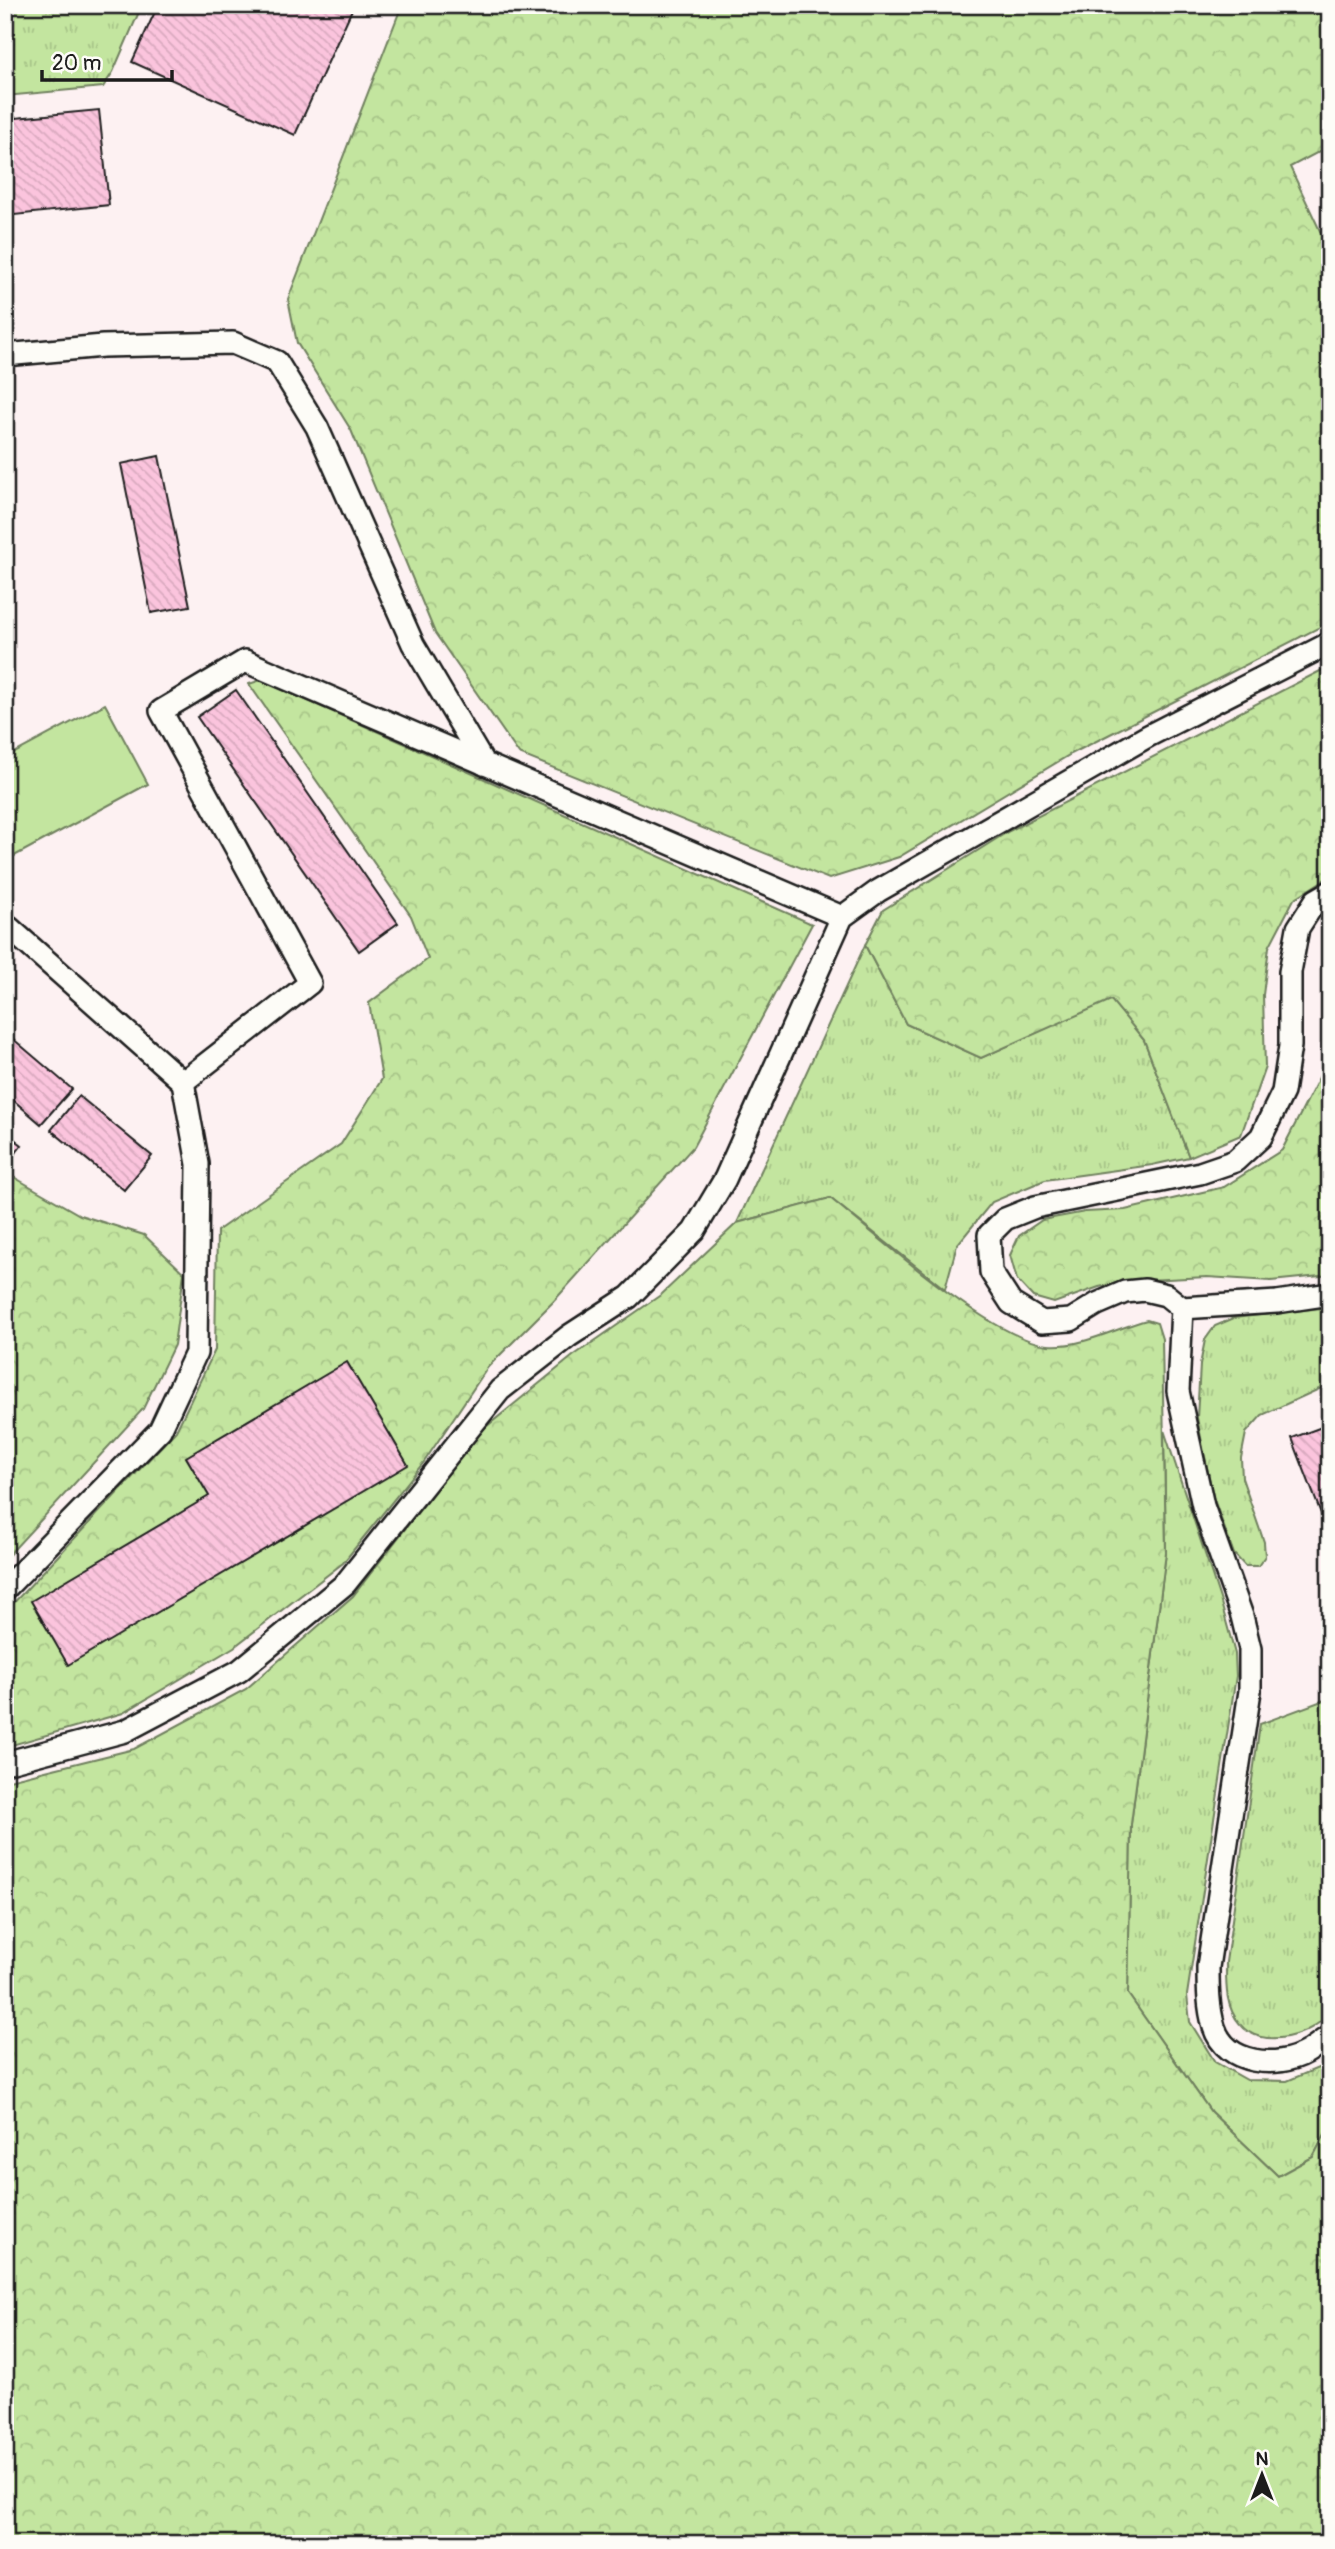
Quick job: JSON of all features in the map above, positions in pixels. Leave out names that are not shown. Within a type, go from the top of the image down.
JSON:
[{"type":"lane","points":[[5,355],[103,346],[233,343],[277,362],[317,427],[413,644],[484,764]]},
{"type":"lane","points":[[5,1763],[125,1731],[239,1671],[345,1584],[500,1390],[569,1336],[629,1297],[638,1288],[694,1231],[726,1179],[842,917],[878,891],[1148,736],[1330,643]]},
{"type":"lane","points":[[183,1082],[310,983],[161,711],[245,661],[842,917]]},
{"type":"lane","points":[[1330,892],[1316,900],[1298,928],[1290,972],[1290,1046],[1285,1081],[1283,1092],[1261,1137],[1235,1161],[1200,1173],[1035,1207],[1005,1219],[989,1235],[991,1272],[1011,1303],[1042,1322],[1071,1320],[1097,1304],[1125,1292],[1145,1290],[1166,1295],[1182,1307],[1276,1302],[1330,1294]]},
{"type":"lane","points":[[5,923],[183,1082],[198,1164],[196,1353],[160,1430],[5,1589]]},
{"type":"lane","points":[[1182,1307],[1178,1391],[1203,1506],[1242,1616],[1250,1649],[1250,1691],[1208,1966],[1215,2029],[1226,2047],[1249,2060],[1276,2062],[1306,2053],[1330,2036]]},
{"type":"green space","points":[[5,5],[142,5],[113,72],[103,87],[5,96]]},
{"type":"green space","points":[[402,5],[1330,5],[1330,146],[1290,167],[1330,252],[1330,622],[1071,754],[899,857],[829,879],[519,754],[435,633],[351,430],[297,343],[288,299]]},
{"type":"green space","points":[[1330,666],[1330,876],[1294,899],[1269,947],[1263,995],[1265,1067],[1241,1135],[1189,1157],[1144,1040],[1111,1000],[981,1058],[906,1024],[865,945],[883,910],[1009,831]]},
{"type":"green space","points":[[261,680],[812,924],[693,1147],[553,1302],[488,1367],[424,1462],[343,1563],[234,1647],[123,1713],[5,1747],[5,1612],[176,1431],[215,1350],[217,1231],[341,1144],[382,1079],[369,1003],[428,959],[411,916],[249,684]]},
{"type":"green space","points":[[105,704],[148,784],[5,861],[5,758]]},
{"type":"green space","points":[[865,945],[906,1024],[981,1058],[1111,999],[1144,1040],[1189,1157],[1045,1180],[992,1202],[957,1245],[945,1289],[830,1198],[737,1223]]},
{"type":"green space","points":[[1330,1056],[1330,1275],[1271,1281],[1207,1277],[1128,1281],[1099,1287],[1054,1303],[1033,1297],[1017,1280],[1010,1255],[1019,1236],[1042,1220],[1085,1212],[1125,1210],[1224,1187],[1282,1150]]},
{"type":"green space","points":[[5,1172],[80,1215],[144,1235],[184,1273],[174,1345],[143,1409],[5,1559]]},
{"type":"green space","points":[[830,1198],[967,1306],[1025,1339],[1060,1345],[1086,1341],[1147,1320],[1157,1323],[1162,1339],[1166,1553],[1131,1824],[1128,1994],[1211,2112],[1278,2176],[1313,2157],[1330,2125],[1330,2544],[5,2544],[5,1864],[12,1830],[5,1829],[5,1781],[134,1749],[246,1689],[353,1596],[481,1431],[573,1356],[662,1294],[737,1223]]},
{"type":"green space","points":[[1330,1307],[1330,1384],[1262,1415],[1246,1433],[1241,1458],[1242,1478],[1264,1542],[1265,1556],[1258,1566],[1245,1566],[1234,1554],[1213,1497],[1197,1418],[1200,1365],[1205,1340],[1215,1326],[1234,1318]]},
{"type":"green space","points":[[1164,1430],[1220,1599],[1235,1654],[1236,1676],[1187,1995],[1190,2022],[1215,2062],[1247,2080],[1287,2081],[1330,2063],[1330,2125],[1313,2157],[1278,2176],[1211,2112],[1128,1994],[1131,1824],[1166,1553]]},
{"type":"green space","points":[[1330,1698],[1330,2011],[1322,2020],[1300,2033],[1287,2037],[1261,2037],[1240,2024],[1231,2010],[1227,1995],[1226,1970],[1260,1724]]},
{"type":"building","points":[[158,5],[354,5],[295,135],[132,62]]},
{"type":"building","points":[[99,110],[109,205],[5,216],[5,119]]},
{"type":"building","points":[[159,456],[190,606],[151,613],[121,464]]},
{"type":"building","points":[[236,690],[398,923],[359,951],[197,717]]},
{"type":"building","points":[[5,1032],[72,1089],[41,1124],[5,1093]]},
{"type":"building","points":[[79,1096],[152,1156],[124,1190],[51,1130]]},
{"type":"building","points":[[5,1132],[22,1145],[5,1167]]},
{"type":"building","points":[[347,1362],[408,1465],[68,1665],[31,1601],[209,1496],[186,1457]]},
{"type":"building","points":[[1330,1424],[1330,1537],[1292,1438]]}]
